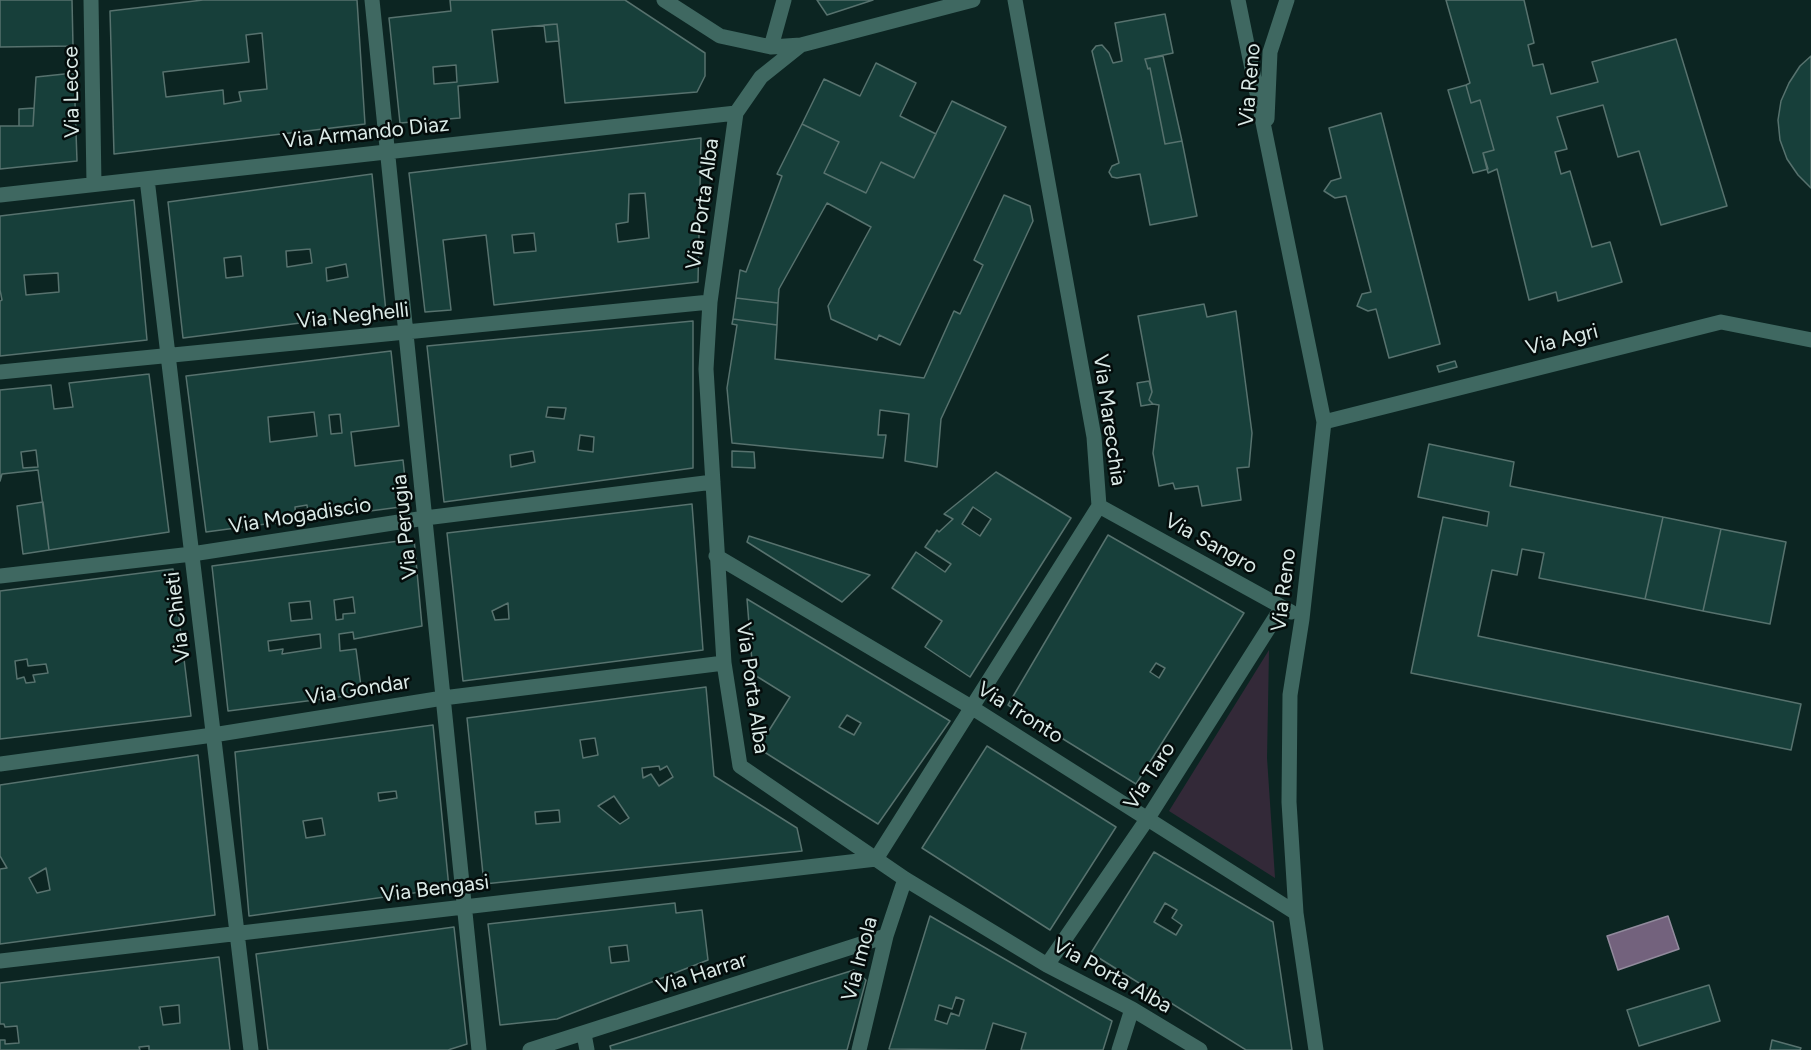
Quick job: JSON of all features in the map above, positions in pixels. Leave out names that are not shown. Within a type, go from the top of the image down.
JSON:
[{"type":"street","name":"Via Lecce","points":[[91,0],[94,184]]},
{"type":"street","name":"Via Perugia","points":[[372,0],[479,1050]]},
{"type":"street","points":[[664,0],[720,36],[771,47],[801,45],[973,0]]},
{"type":"street","points":[[771,47],[784,0]]},
{"type":"street","name":"Via Marecchia","points":[[876,859],[1099,506],[1094,437],[1015,0]]},
{"type":"street","name":"Via Reno","points":[[1238,0],[1324,422],[1302,619],[1290,695],[1289,802],[1296,913],[1316,1050]]},
{"type":"street","name":"Via Reno","points":[[1266,140],[1270,52],[1287,0]]},
{"type":"street","points":[[736,113],[761,77],[801,45]]},
{"type":"street","name":"Via Armando Diaz","points":[[0,195],[736,113]]},
{"type":"street","name":"Via Porta Alba","points":[[736,113],[710,302],[706,369],[724,663],[740,766],[905,879],[1047,965],[1132,1009],[1200,1050]]},
{"type":"street","name":"Via Chieti","points":[[147,178],[251,1050]]},
{"type":"street","name":"Via Neghelli","points":[[0,372],[710,302]]},
{"type":"street","name":"Via Agri","points":[[1324,422],[1720,322],[1811,340]]},
{"type":"street","name":"Via Mogadiscio","points":[[0,576],[192,555],[425,518],[713,482]]},
{"type":"street","name":"Via Sangro","points":[[1099,506],[1302,619]]},
{"type":"street","name":"Via Tronto","points":[[716,556],[971,707],[1296,913]]},
{"type":"street","name":"Via Taro","points":[[1047,965],[1149,818],[1282,607]]},
{"type":"street","name":"Via Gondar","points":[[0,764],[213,735],[443,698],[724,663]]},
{"type":"street","name":"Via Bengasi","points":[[0,961],[876,859]]},
{"type":"street","name":"Via Imola","points":[[859,1050],[886,936],[905,879]]},
{"type":"street","name":"Via Harrar","points":[[530,1050],[886,936]]},
{"type":"street","points":[[1119,1050],[1132,1009]]},
{"type":"street","points":[[584,1034],[587,1050]]},
{"type":"shaded area","points":[[1269,650],[1267,758],[1275,878],[1169,811]]},
{"type":"shaded area","points":[[1668,916],[1679,949],[1618,970],[1607,936]]},
{"type":"building","points":[[0,0],[72,0],[73,46],[0,47]]},
{"type":"building","points":[[203,0],[357,0],[365,124],[114,154],[110,11]],"holes":[[[262,33],[267,89],[239,92],[241,101],[224,104],[223,90],[166,97],[163,72],[249,62],[246,35]]]},
{"type":"building","points":[[450,0],[625,0],[705,53],[705,76],[697,92],[565,103],[557,24],[492,30],[498,82],[458,86],[460,118],[400,123],[389,18],[451,11]],"holes":[[[456,65],[457,82],[434,84],[433,67]]]},
{"type":"building","points":[[817,0],[873,0],[827,15]]},
{"type":"building","points":[[1446,0],[1524,0],[1534,43],[1528,45],[1533,66],[1543,64],[1551,94],[1598,82],[1592,62],[1676,39],[1727,206],[1661,225],[1639,151],[1618,157],[1603,105],[1557,117],[1567,149],[1555,152],[1561,174],[1570,171],[1592,247],[1610,242],[1622,282],[1558,301],[1556,292],[1529,300],[1497,169],[1488,173],[1483,153],[1494,150],[1480,100],[1471,103],[1466,85],[1470,83]]},
{"type":"building","points":[[1165,14],[1173,53],[1145,59],[1148,69],[1150,68],[1165,144],[1182,141],[1197,216],[1150,225],[1140,174],[1117,178],[1112,177],[1109,172],[1112,166],[1119,163],[1092,51],[1096,46],[1102,45],[1109,53],[1113,63],[1122,61],[1115,23]]},
{"type":"building","points":[[557,24],[559,41],[546,42],[544,25]]},
{"type":"building","points":[[1163,56],[1182,141],[1165,144],[1150,68],[1148,69],[1145,59]]},
{"type":"building","points":[[1811,56],[1811,188],[1787,159],[1780,140],[1778,120],[1781,101],[1789,83],[1800,66]]},
{"type":"building","points":[[876,63],[916,83],[900,116],[936,134],[914,178],[881,162],[866,193],[824,173],[839,142],[802,124],[824,79],[860,96]]},
{"type":"building","points":[[74,73],[77,161],[0,169],[0,126],[33,126],[36,77]]},
{"type":"building","points":[[1466,85],[1471,103],[1480,100],[1494,150],[1483,153],[1488,169],[1473,173],[1448,90]]},
{"type":"building","points":[[952,101],[1006,127],[900,345],[879,335],[877,340],[831,319],[828,306],[871,227],[827,203],[779,289],[778,303],[736,298],[740,270],[746,272],[782,176],[777,174],[802,124],[839,142],[824,173],[866,193],[881,162],[914,178]]},
{"type":"building","points":[[34,108],[33,126],[19,126],[19,109]]},
{"type":"building","points":[[1381,113],[1440,344],[1389,358],[1376,309],[1368,311],[1357,306],[1362,294],[1371,292],[1346,196],[1335,198],[1324,191],[1331,181],[1341,178],[1329,128]]},
{"type":"building","points":[[701,138],[698,282],[494,305],[486,235],[443,240],[451,310],[425,312],[409,173]],"holes":[[[645,193],[649,238],[618,242],[616,224],[628,222],[629,194]],[[534,233],[536,251],[514,253],[512,235]]]},
{"type":"building","points":[[372,174],[386,312],[183,338],[168,202]],"holes":[[[310,249],[312,263],[287,267],[286,251]],[[241,256],[243,276],[226,278],[224,258]],[[346,264],[348,277],[327,281],[326,268]]]},
{"type":"building","points":[[1004,195],[1030,206],[1033,221],[941,419],[937,467],[905,461],[909,414],[880,410],[878,435],[886,435],[883,458],[732,443],[727,388],[737,325],[732,324],[733,319],[777,325],[775,359],[924,378],[954,311],[960,314],[983,265],[974,260]]},
{"type":"building","points":[[134,200],[147,340],[0,356],[0,301],[2,300],[0,216]],"holes":[[[58,273],[59,292],[26,295],[24,275]]]},
{"type":"building","points":[[736,298],[778,303],[777,325],[733,319]]},
{"type":"building","points":[[1204,304],[1207,317],[1236,311],[1252,433],[1249,467],[1237,468],[1241,500],[1202,506],[1198,486],[1175,489],[1173,483],[1159,486],[1153,453],[1159,405],[1149,400],[1152,392],[1138,316]]},
{"type":"building","points":[[693,321],[693,468],[444,502],[427,346]],"holes":[[[548,407],[566,408],[564,419],[546,417]],[[580,435],[594,437],[593,452],[578,450]],[[533,451],[535,462],[511,467],[510,455]]]},
{"type":"building","points":[[391,351],[399,426],[351,432],[355,466],[403,460],[408,506],[309,519],[307,505],[295,507],[296,520],[206,532],[186,376]],"holes":[[[314,412],[317,436],[270,442],[268,417]],[[340,414],[342,433],[331,434],[329,415]]]},
{"type":"building","points":[[1455,361],[1457,367],[1439,372],[1437,366]]},
{"type":"building","points":[[149,374],[169,532],[49,550],[38,470],[2,474],[0,481],[0,390],[51,385],[54,409],[73,407],[69,383]],"holes":[[[36,450],[38,467],[23,468],[21,452]]]},
{"type":"building","points":[[1149,381],[1152,392],[1149,400],[1153,404],[1141,406],[1137,383]]},
{"type":"building","points":[[1429,444],[1514,462],[1510,486],[1663,517],[1645,599],[1539,578],[1544,553],[1522,549],[1517,575],[1492,570],[1478,636],[1801,704],[1791,750],[1411,673],[1443,517],[1487,526],[1489,512],[1418,497]]},
{"type":"building","points":[[732,451],[754,452],[755,468],[732,467]]},
{"type":"building","points":[[996,472],[1071,518],[970,677],[925,647],[942,621],[892,588],[916,552],[945,572],[951,564],[925,547],[937,530],[939,532],[953,519],[944,514]],"holes":[[[973,507],[991,519],[980,536],[962,524]]]},
{"type":"building","points":[[43,502],[49,550],[23,554],[17,506]]},
{"type":"building","points":[[692,504],[703,650],[463,681],[447,533]],"holes":[[[508,603],[509,619],[495,620],[492,611]]]},
{"type":"building","points":[[1663,517],[1721,529],[1703,611],[1645,599]]},
{"type":"building","points":[[1721,529],[1786,542],[1770,624],[1703,611]]},
{"type":"building","points":[[1108,535],[1244,613],[1136,784],[1008,705]],"holes":[[[1156,663],[1165,668],[1159,678],[1150,672]]]},
{"type":"building","points":[[749,536],[870,575],[842,602],[747,542]]},
{"type":"building","points":[[414,539],[422,626],[354,639],[353,632],[339,634],[340,651],[356,649],[362,694],[228,711],[212,566]],"holes":[[[353,597],[355,613],[343,614],[343,619],[336,620],[334,600]],[[310,601],[312,619],[291,621],[289,603]],[[320,634],[321,648],[282,654],[283,649],[269,651],[268,641]]]},
{"type":"building","points":[[173,569],[191,716],[0,739],[0,591]],"holes":[[[27,659],[28,666],[46,664],[48,673],[33,675],[35,682],[26,683],[24,677],[17,679],[15,661]]]},
{"type":"building","points":[[747,599],[950,721],[878,824],[758,748],[790,697],[753,674]],"holes":[[[847,715],[861,723],[854,735],[839,727]]]},
{"type":"building","points":[[706,687],[714,776],[797,828],[802,851],[484,884],[467,718]],"holes":[[[595,738],[598,755],[583,758],[580,740]],[[659,766],[660,770],[667,766],[673,777],[659,786],[651,774],[643,778],[642,768]],[[614,796],[629,818],[620,824],[598,806]],[[559,810],[560,822],[536,824],[535,812]]]},
{"type":"building","points":[[433,725],[449,888],[249,916],[235,752]],"holes":[[[396,791],[397,798],[379,801],[378,793]],[[322,818],[325,835],[306,838],[303,821]]]},
{"type":"building","points":[[987,746],[1116,827],[1050,930],[922,848]]},
{"type":"building","points":[[198,755],[215,915],[0,944],[0,869],[7,868],[0,856],[0,785]],"holes":[[[46,868],[50,890],[37,893],[29,878]]]},
{"type":"building","points":[[1154,852],[1273,922],[1292,1050],[1246,1050],[1091,953]],"holes":[[[1165,903],[1177,910],[1172,918],[1182,925],[1176,935],[1154,922]]]},
{"type":"building","points":[[675,903],[676,913],[702,910],[708,960],[557,1019],[500,1025],[488,924]],"holes":[[[627,945],[629,961],[611,963],[609,947]]]},
{"type":"building","points":[[930,916],[1112,1021],[1103,1050],[1021,1050],[1026,1033],[993,1023],[985,1050],[889,1049]],"holes":[[[956,997],[964,1000],[959,1016],[951,1013],[947,1024],[935,1020],[939,1005],[952,1009]]]},
{"type":"building","points":[[454,927],[467,1044],[448,1050],[268,1050],[256,954]]},
{"type":"building","points":[[219,957],[230,1050],[149,1050],[149,1046],[139,1047],[140,1050],[0,1050],[0,1040],[5,1040],[5,1044],[19,1043],[17,1026],[5,1027],[4,1024],[0,1024],[0,983]],"holes":[[[179,1005],[180,1023],[163,1025],[160,1007]]]},
{"type":"building","points":[[854,970],[866,980],[847,1050],[611,1050],[610,1046]]},
{"type":"building","points":[[1709,985],[1720,1021],[1639,1046],[1627,1010]]},
{"type":"building","points":[[1772,1040],[1801,1048],[1800,1050],[1770,1050]]}]
